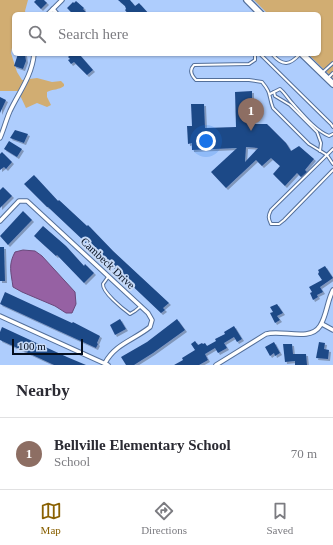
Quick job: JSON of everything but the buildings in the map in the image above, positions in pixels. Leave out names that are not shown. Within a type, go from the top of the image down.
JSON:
[{"type":"main road","points":[[247,0],[259,12]]},
{"type":"main road","points":[[303,56],[333,84]]},
{"type":"street","points":[[50,12],[62,0]]},
{"type":"street","points":[[52,9],[55,12]]},
{"type":"street","points":[[0,138],[9,112],[28,78],[34,56]]},
{"type":"street","name":"Cambeck Drive","points":[[0,221],[19,201],[27,201],[150,316],[152,320],[150,327],[109,355],[107,364]]},
{"type":"street","points":[[216,365],[266,334],[274,332],[291,334],[307,333],[316,330],[322,324],[329,298],[333,290]]},
{"type":"street","points":[[0,316],[107,364]]},
{"type":"street","points":[[322,324],[333,330]]},
{"type":"lane","points":[[255,56],[255,60],[249,64],[194,65],[191,72],[192,76],[196,80],[262,82],[268,88],[273,108],[309,144],[327,155],[333,164]]},
{"type":"lane","points":[[262,56],[333,127]]},
{"type":"lane","points":[[274,56],[277,60],[284,63],[293,62],[299,56]]},
{"type":"lane","points":[[322,73],[333,63]]},
{"type":"lane","points":[[328,79],[333,74]]},
{"type":"lane","points":[[270,94],[280,90],[284,92],[292,103],[322,133],[329,136],[333,134]]},
{"type":"lane","points":[[274,92],[275,96],[290,105],[317,132],[321,143],[320,151]]},
{"type":"lane","points":[[333,149],[271,210],[268,215],[271,224],[279,224],[284,220],[333,170]]},
{"type":"lane","points":[[109,277],[103,284],[103,289],[124,310],[132,314],[141,306]]},
{"type":"shaded area","points":[[0,0],[28,0],[25,12],[12,12],[11,53],[17,72],[22,80],[37,78],[52,82],[61,81],[64,86],[47,92],[47,97],[51,105],[47,107],[37,103],[26,108],[18,91],[0,91]]},
{"type":"shaded area","points":[[254,0],[333,0],[333,78],[310,56],[321,56],[321,12],[266,12]]},
{"type":"shaded area","points":[[23,250],[35,251],[42,256],[75,292],[76,304],[72,313],[66,313],[55,306],[13,287],[11,261],[15,252]]},
{"type":"place","name":"Bellville Elementary School","points":[[251,131]]}]
